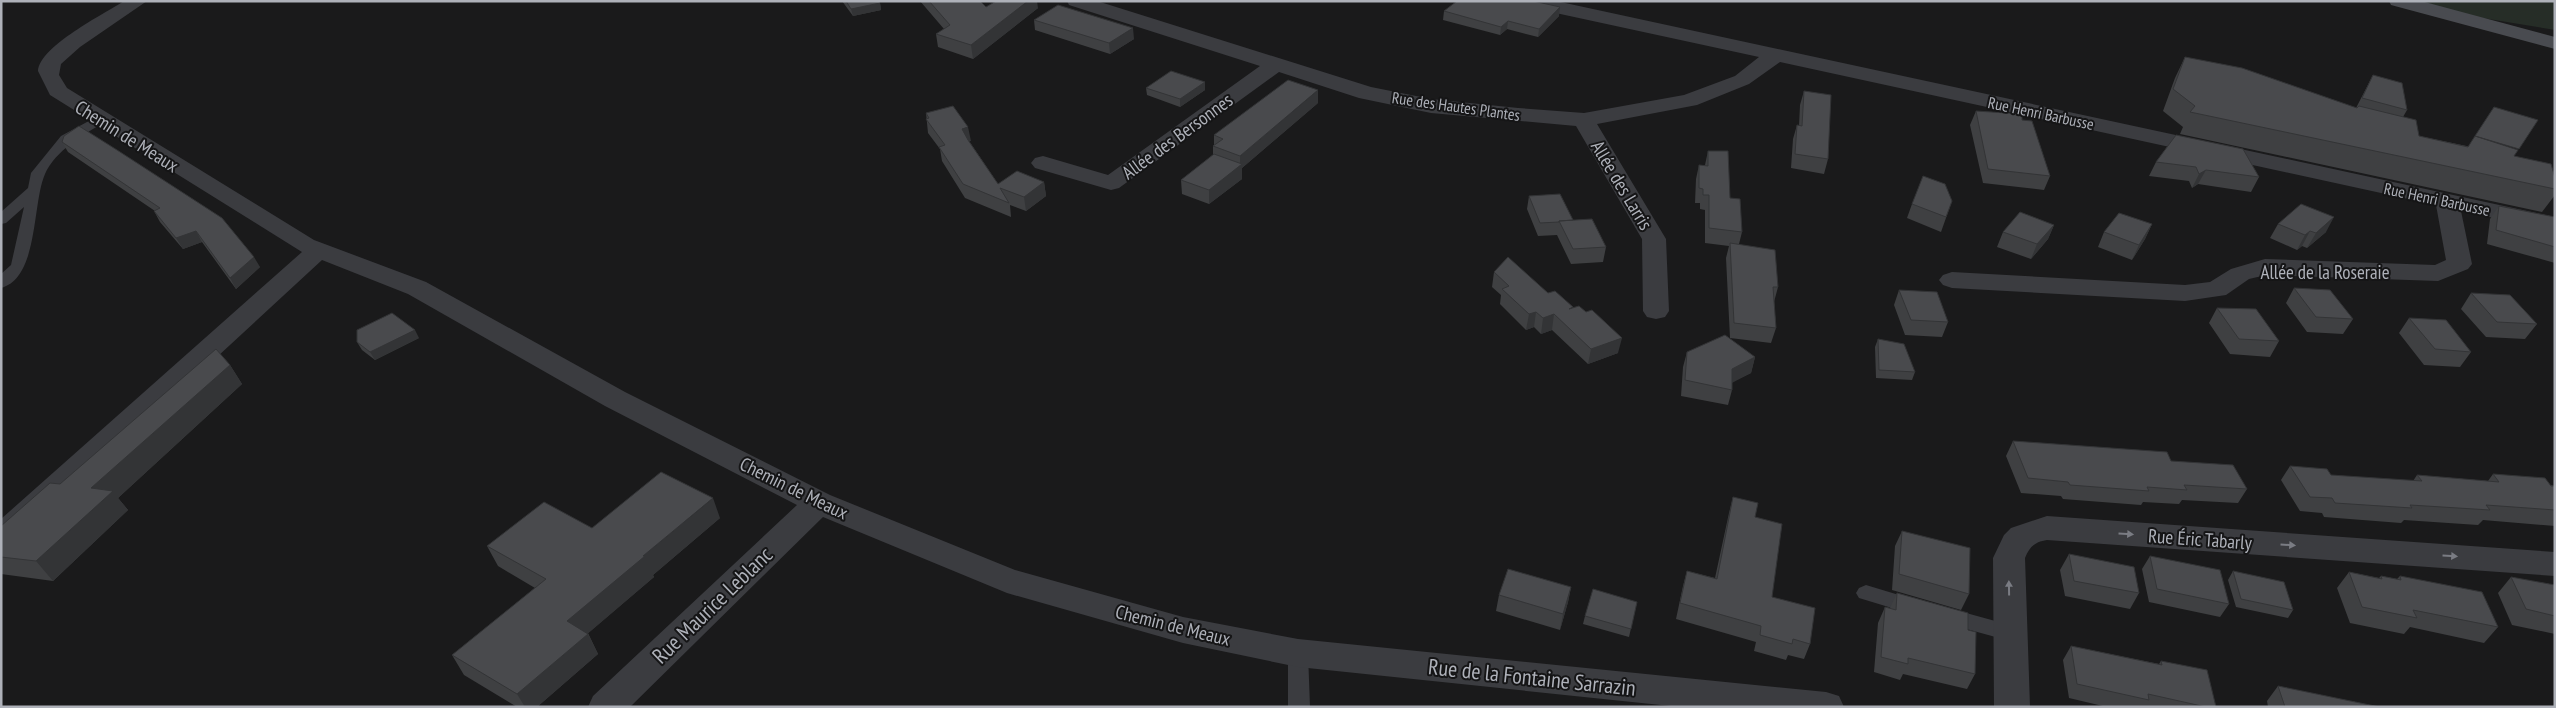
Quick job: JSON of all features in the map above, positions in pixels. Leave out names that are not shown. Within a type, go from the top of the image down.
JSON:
[{"type":"main road","points":[[2398,1],[2555,43]]},
{"type":"street","name":"Chemin de Meaux","points":[[138,1],[71,44],[50,62],[48,70],[50,78],[58,93],[305,245],[417,288],[615,399],[819,503],[1007,580],[1183,630],[1298,653]]},
{"type":"street","name":"Rue des Hautes Plantes","points":[[1076,1],[1367,93],[1431,106],[1584,120],[1689,100],[1742,80],[1776,55]]},
{"type":"street","name":"Rue Henri Barbusse","points":[[1528,1],[2555,224]]},
{"type":"street","name":"Allée des Bersonnes","points":[[1043,163],[1111,183],[1276,64]]},
{"type":"street","name":"Allée des Larris","points":[[1584,120],[1654,239],[1656,311]]},
{"type":"street","name":"Allée de la Roseraie","points":[[1952,280],[2185,293],[2217,289],[2240,274],[2265,267],[2438,274],[2459,264],[2448,202]]},
{"type":"street","points":[[1,538],[318,251]]},
{"type":"street","name":"Rue Maurice Leblanc","points":[[606,707],[819,503]]},
{"type":"street","name":"Rue Éric Tabarly","points":[[2012,707],[2009,558],[2016,540],[2027,532],[2047,528],[2555,564]]},
{"type":"street","name":"Rue de la Fontaine Sarrazin","points":[[1298,653],[1826,707]]},
{"type":"lane","points":[[1,284],[18,266],[38,173],[66,139],[100,119]]},
{"type":"lane","points":[[1,220],[34,190]]},
{"type":"lane","points":[[1866,593],[2010,633]]},
{"type":"lane","points":[[1298,653],[1299,707]]},
{"type":"shaded area","points":[[2413,1],[2555,1],[2555,30],[2458,14]]},
{"type":"building","points":[[846,1],[878,1],[880,3],[851,9]]},
{"type":"building","points":[[929,1],[980,1],[986,7],[996,1],[1028,1],[971,45],[936,34],[950,25]]},
{"type":"building","points":[[1457,1],[1533,1],[1560,7],[1539,29],[1508,21],[1501,27],[1444,11]]},
{"type":"building","points":[[1058,5],[1133,28],[1109,43],[1034,20]]},
{"type":"building","points":[[2185,57],[2242,68],[2357,108],[2359,106],[2416,120],[2419,136],[2468,147],[2475,136],[2518,150],[2514,156],[2551,164],[2555,178],[2555,189],[2190,112],[2195,106],[2173,89]]},
{"type":"building","points":[[1171,71],[1205,82],[1180,99],[1146,88]]},
{"type":"building","points":[[2373,75],[2402,83],[2407,110],[2362,98]]},
{"type":"building","points":[[1288,80],[1318,90],[1240,156],[1213,146],[1223,139],[1214,135]]},
{"type":"building","points":[[1804,91],[1831,95],[1828,159],[1795,154],[1797,125],[1802,126]]},
{"type":"building","points":[[953,106],[968,127],[962,129],[968,140],[998,184],[1017,171],[1044,182],[1024,197],[1000,188],[1009,203],[963,184],[939,147],[945,145],[926,119],[929,118],[926,113]]},
{"type":"building","points":[[2494,107],[2538,120],[2519,149],[2475,136]]},
{"type":"building","points":[[1976,111],[2022,114],[2022,120],[2032,121],[2050,176],[1988,169]]},
{"type":"building","points":[[79,126],[222,218],[254,257],[230,278],[196,231],[176,238],[154,211],[160,208],[62,142],[64,136]]},
{"type":"building","points":[[2176,135],[2243,149],[2259,177],[2206,170],[2199,174],[2196,167],[2156,162]]},
{"type":"building","points":[[1708,151],[1728,151],[1730,198],[1740,199],[1742,232],[1709,228],[1709,195],[1703,195],[1703,189],[1699,188],[1699,165],[1708,166]]},
{"type":"building","points":[[1214,154],[1242,164],[1209,190],[1181,180]]},
{"type":"building","points":[[1923,176],[1945,184],[1952,201],[1946,217],[1912,204]]},
{"type":"building","points":[[1560,194],[1573,220],[1540,223],[1529,196]]},
{"type":"building","points":[[2301,204],[2334,217],[2316,233],[2310,231],[2305,235],[2278,224]]},
{"type":"building","points":[[2499,206],[2555,217],[2555,247],[2496,230]]},
{"type":"building","points":[[2020,212],[2054,225],[2037,244],[2003,232]]},
{"type":"building","points":[[2119,213],[2152,224],[2139,245],[2104,232]]},
{"type":"building","points":[[1592,219],[1606,247],[1573,249],[1559,221]]},
{"type":"building","points":[[1730,243],[1775,250],[1778,287],[1773,287],[1776,328],[1734,323]]},
{"type":"building","points":[[1508,257],[1548,293],[1555,291],[1573,307],[1569,309],[1579,306],[1586,312],[1592,310],[1622,338],[1591,349],[1554,314],[1543,318],[1536,312],[1529,314],[1502,289],[1509,286],[1494,272]]},
{"type":"building","points":[[2294,288],[2330,290],[2353,319],[2316,317]]},
{"type":"building","points":[[1899,290],[1937,292],[1948,322],[1911,320]]},
{"type":"building","points":[[2471,293],[2510,295],[2537,324],[2497,322]]},
{"type":"building","points":[[2217,308],[2256,309],[2279,341],[2239,339]]},
{"type":"building","points":[[392,313],[415,330],[370,352],[357,342],[357,330]]},
{"type":"building","points":[[2409,318],[2446,320],[2471,352],[2435,349]]},
{"type":"building","points":[[1725,335],[1755,357],[1732,369],[1732,390],[1685,380],[1687,352]]},
{"type":"building","points":[[1878,339],[1904,344],[1915,372],[1879,370]]},
{"type":"building","points":[[216,349],[230,365],[91,488],[113,491],[36,561],[1,557],[1,526],[50,483],[60,484]]},
{"type":"building","points":[[2013,441],[2167,452],[2171,461],[2233,465],[2247,489],[2184,485],[2187,490],[2147,487],[2149,491],[2070,485],[2068,482],[2028,478]]},
{"type":"building","points":[[2290,466],[2327,469],[2331,475],[2422,481],[2417,475],[2499,482],[2493,474],[2545,478],[2551,486],[2555,486],[2555,510],[2486,505],[2490,510],[2410,505],[2412,508],[2335,503],[2332,498],[2310,497]]},
{"type":"building","points":[[661,472],[713,498],[567,621],[588,634],[517,694],[452,655],[546,579],[487,546],[544,502],[592,528]]},
{"type":"building","points":[[1733,497],[1758,503],[1755,517],[1782,524],[1772,597],[1815,608],[1810,644],[1793,639],[1792,644],[1760,635],[1761,626],[1680,603],[1687,571],[1717,579]]},
{"type":"building","points":[[1902,531],[1970,548],[1969,594],[1899,574]]},
{"type":"building","points":[[2069,554],[2134,567],[2139,593],[2074,581]]},
{"type":"building","points":[[2150,556],[2220,570],[2229,604],[2157,589]]},
{"type":"building","points":[[1508,569],[1571,587],[1563,614],[1499,595]]},
{"type":"building","points":[[2233,571],[2284,582],[2293,610],[2241,599]]},
{"type":"building","points":[[2349,572],[2382,579],[2381,576],[2401,580],[2400,576],[2482,592],[2498,627],[2413,610],[2417,618],[2362,607]]},
{"type":"building","points":[[2511,577],[2555,585],[2555,616],[2526,609]]},
{"type":"building","points":[[1593,589],[1637,602],[1631,629],[1585,616]]},
{"type":"building","points":[[1897,593],[1968,613],[1968,630],[1976,632],[1975,674],[1908,658],[1908,664],[1881,657],[1885,607],[1896,610]]},
{"type":"building","points":[[2071,646],[2162,665],[2161,661],[2207,670],[2216,707],[2206,707],[2148,694],[2149,700],[2077,684]]},
{"type":"building","points":[[2278,686],[2365,704],[2380,707],[2285,707]]}]
